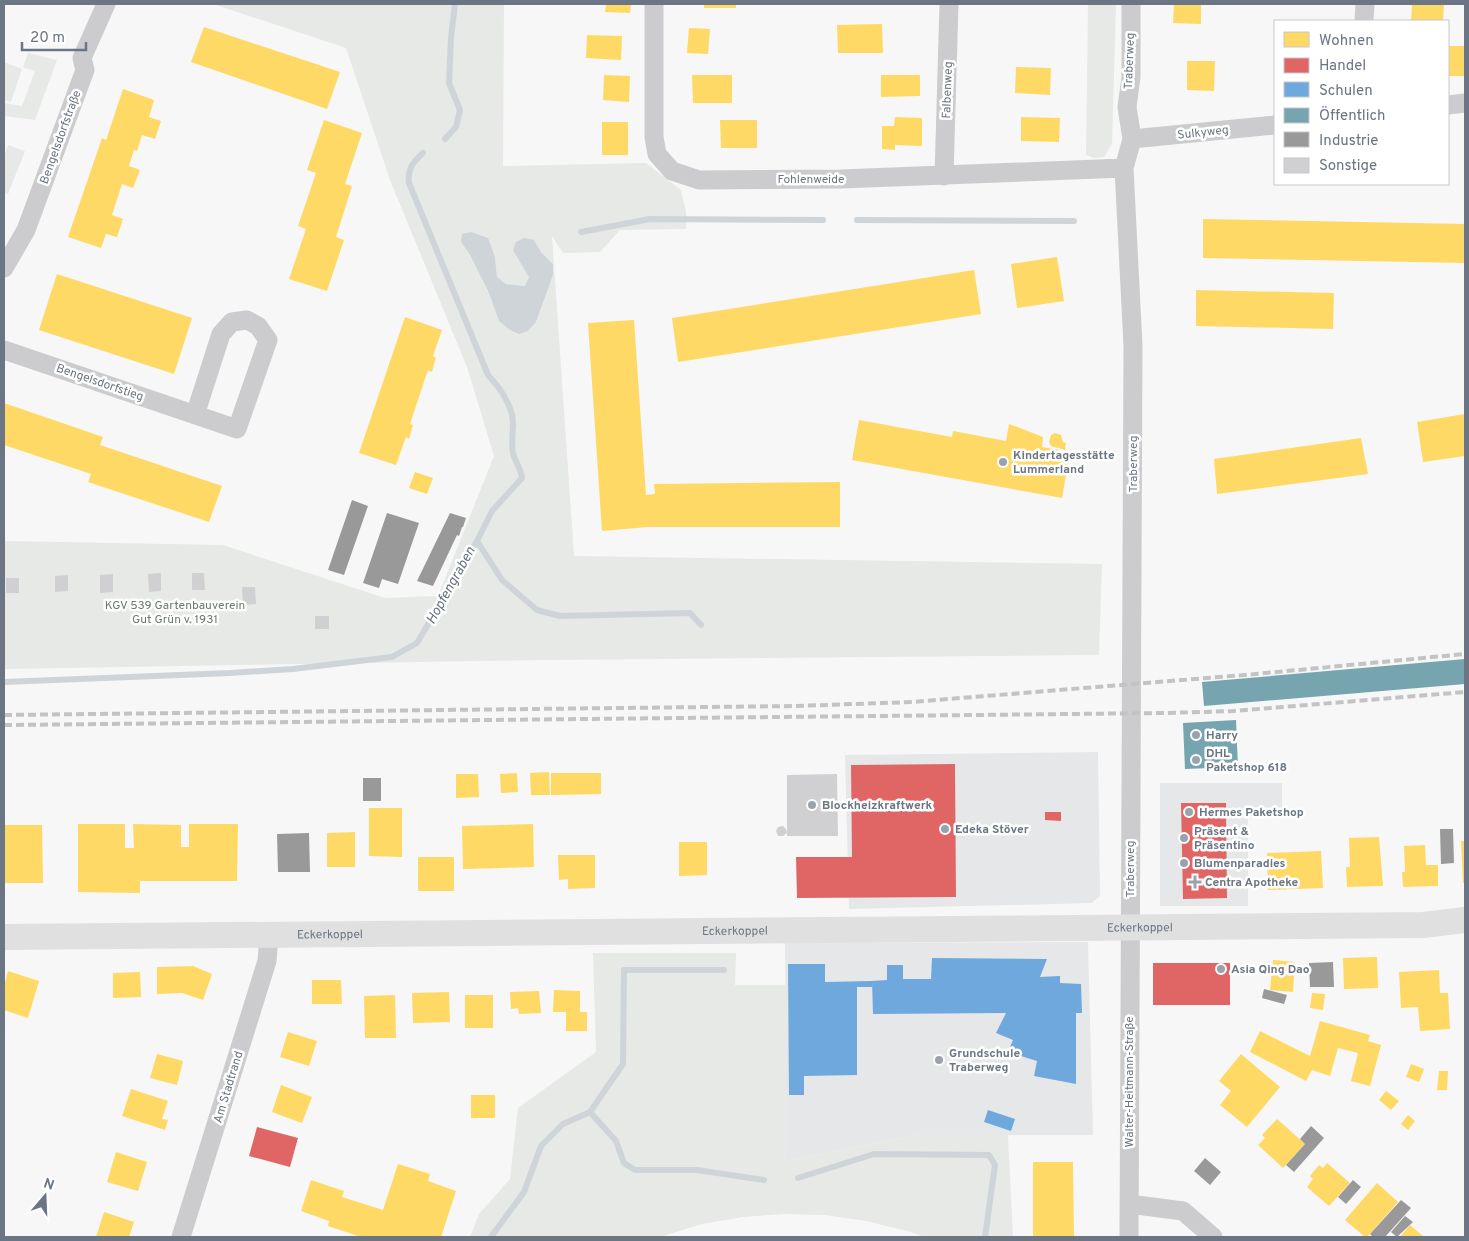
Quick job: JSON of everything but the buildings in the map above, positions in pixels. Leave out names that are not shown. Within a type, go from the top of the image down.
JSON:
[{"type":"street","name":"Bengelsdorfstraße","points":[[4,268],[26,230],[85,70],[82,58],[106,4]]},
{"type":"street","name":"Fohlenweide","points":[[654,4],[654,137],[657,154],[672,171],[699,180],[841,179],[1124,168]]},
{"type":"street","name":"Falbenweg","points":[[944,176],[949,4]]},
{"type":"street","name":"Traberweg","points":[[1130,927],[1133,346],[1124,168],[1132,139],[1127,107],[1131,77],[1131,4]]},
{"type":"street","points":[[1364,20],[1365,4]]},
{"type":"street","points":[[1449,105],[1465,103]]},
{"type":"street","name":"Sulkyweg","points":[[1132,139],[1274,125]]},
{"type":"street","name":"Bengelsdorfstieg","points":[[4,350],[195,415],[237,429],[268,340],[258,326],[247,320],[232,322],[221,334],[195,415]]},
{"type":"street","name":"Eckerkoppel","points":[[4,937],[1423,924],[1465,920]]},
{"type":"street","name":"Walter-Heitmann-Straße","points":[[1129,1237],[1130,927]]},
{"type":"street","name":"Am Stadtrand","points":[[181,1237],[267,961],[269,936]]},
{"type":"street","points":[[1129,1204],[1183,1210],[1214,1237]]},
{"type":"shaded area","points":[[471,232],[488,238],[495,257],[497,277],[506,284],[525,286],[529,277],[513,250],[516,242],[524,238],[534,240],[541,252],[553,264],[553,275],[536,322],[528,331],[519,334],[510,330],[499,321],[488,291],[470,255],[461,242],[462,234]]},
{"type":"shaded area","points":[[1098,752],[1100,896],[1092,903],[849,909],[845,755]]},
{"type":"shaded area","points":[[1160,783],[1282,783],[1282,811],[1248,811],[1248,906],[1160,906]]},
{"type":"shaded area","name":"Grundschule Traberweg","points":[[1088,942],[1093,1135],[916,1135],[786,1161],[785,943]]},
{"type":"green space","name":"KGV 539 Gartenbauverein Gut Grün v. 1931","points":[[213,4],[504,4],[503,166],[646,163],[681,190],[686,212],[686,229],[620,230],[600,252],[563,253],[552,236],[574,556],[1102,564],[1099,655],[544,660],[4,669],[4,541],[223,545],[385,598],[438,596],[494,456],[467,367],[390,180],[346,48]],"holes":[[[534,240],[541,252],[553,264],[553,275],[536,322],[528,331],[499,321],[483,280],[461,242],[495,257],[497,277],[506,284],[525,286],[529,277],[524,267]]]},
{"type":"green space","points":[[1088,4],[1116,4],[1112,144],[1104,157],[1094,158],[1086,155]]},
{"type":"green space","points":[[28,53],[57,60],[35,120],[4,116],[4,103],[22,106],[35,71],[23,67]]},
{"type":"green space","points":[[4,62],[22,69],[11,102],[4,100]]},
{"type":"green space","points":[[8,145],[25,151],[8,194],[4,193],[4,157]]},
{"type":"green space","points":[[593,953],[736,953],[735,985],[786,985],[786,1161],[916,1135],[1008,1135],[1013,1237],[925,1237],[866,1221],[825,1215],[784,1214],[743,1217],[702,1224],[660,1237],[470,1237],[479,1214],[510,1179],[518,1108],[596,1052]]},
{"type":"waterway","name":"Hopfengraben","points":[[445,139],[456,127],[460,110],[449,83],[455,4]]},
{"type":"waterway","name":"Hopfengraben","points":[[4,682],[293,669],[392,657],[417,643],[477,541],[492,511],[522,478],[513,453],[513,422],[508,403],[488,375],[409,183],[409,174],[412,166],[423,153]]},
{"type":"waterway","points":[[581,232],[650,219],[823,220]]},
{"type":"waterway","points":[[857,220],[1074,221]]},
{"type":"waterway","points":[[477,541],[502,580],[537,610],[560,616],[690,613],[701,625]]},
{"type":"waterway","points":[[491,1237],[524,1192],[541,1146],[563,1124],[590,1112],[623,1064],[624,970],[724,970]]},
{"type":"waterway","points":[[590,1112],[616,1141],[624,1163],[635,1170],[697,1170],[764,1180]]},
{"type":"waterway","points":[[798,1178],[874,1154],[989,1155],[995,1165],[985,1237]]},
{"type":"railway","points":[[4,715],[796,706],[912,702],[1256,674],[1465,654]]},
{"type":"railway","points":[[4,725],[1167,713],[1234,711],[1465,692]]},
{"type":"place","name":"Kindertagesstätte Lummerland","points":[[1003,462]]},
{"type":"place","name":"Harry","points":[[1196,735]]},
{"type":"place","name":"DHL Paketshop 618","points":[[1196,760]]},
{"type":"place","name":"Blockheizkraftwerk","points":[[812,805]]},
{"type":"place","name":"Hermes Paketshop","points":[[1189,812]]},
{"type":"place","name":"Edeka Stöver","points":[[945,829]]},
{"type":"place","name":"Präsent & Präsentino","points":[[1184,838]]},
{"type":"place","name":"Blumenparadies","points":[[1184,863]]},
{"type":"place","name":"Centra Apotheke","points":[[1195,882]]},
{"type":"place","name":"Asia Qing Dao","points":[[1221,969]]},
{"type":"place","name":"Grundschule Traberweg","points":[[939,1060]]}]
